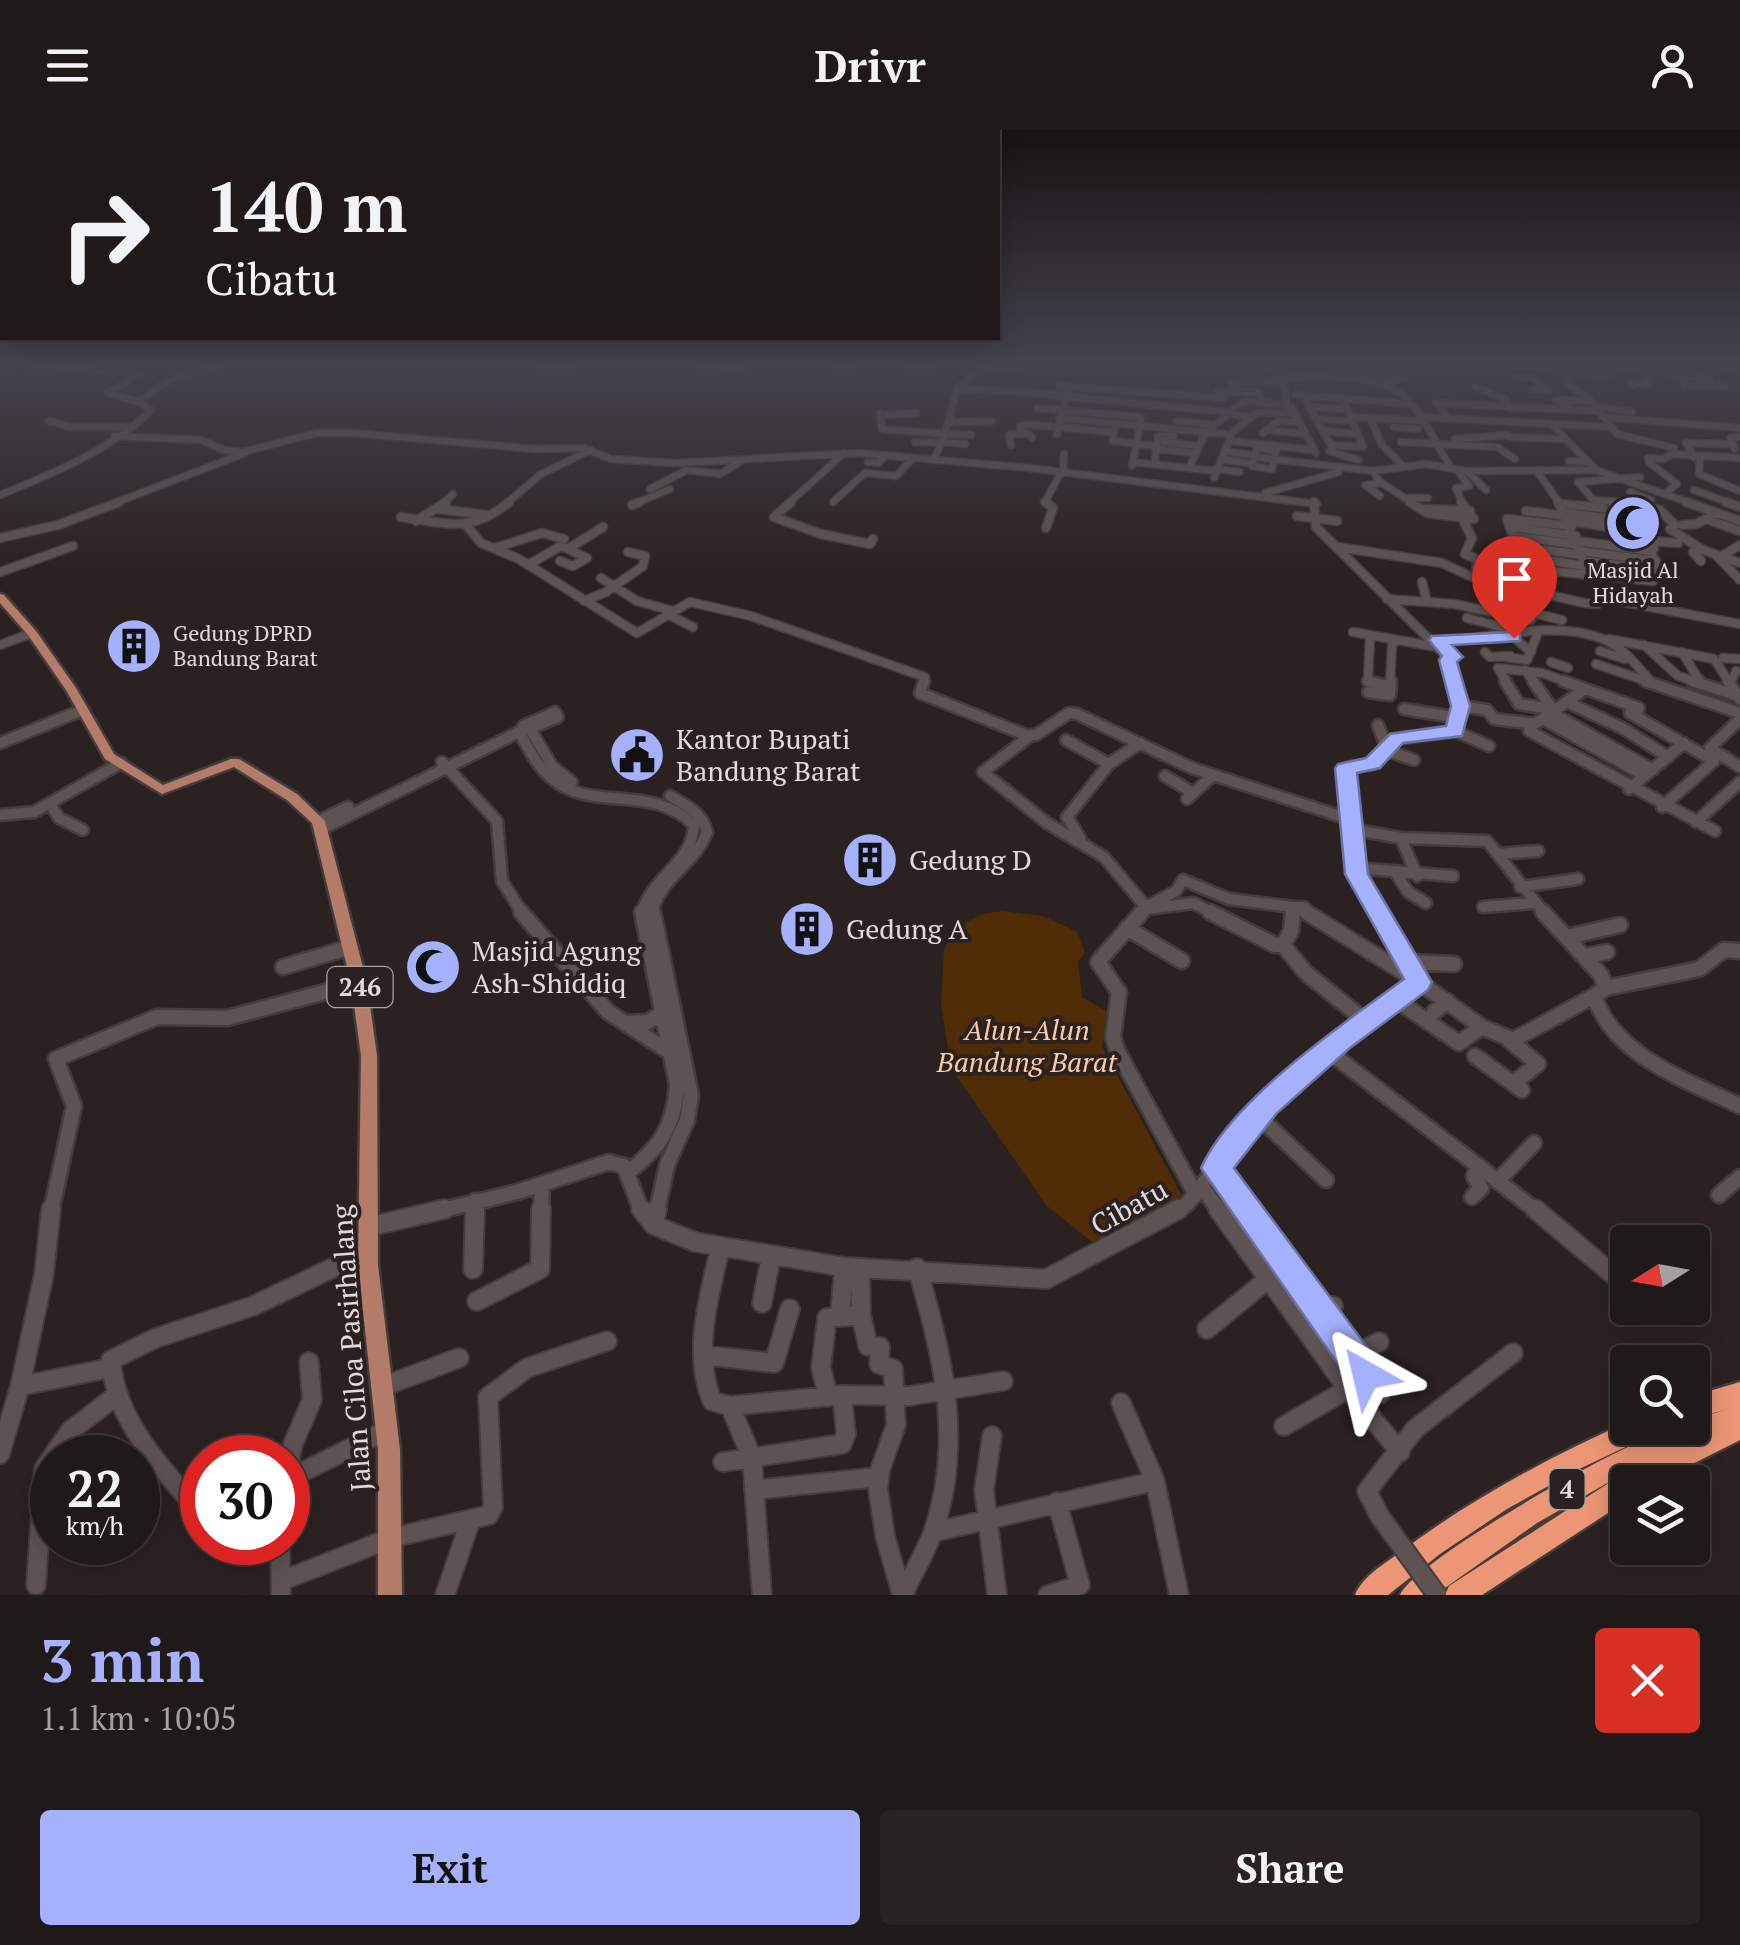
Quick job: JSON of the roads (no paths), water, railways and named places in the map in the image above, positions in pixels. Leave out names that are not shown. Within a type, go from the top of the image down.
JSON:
[{"type":"highway","points":[[1710,1403],[1740,1394]]},
{"type":"highway","name":"4","points":[[1413,1595],[1489,1537],[1565,1490],[1654,1449],[1740,1417]]},
{"type":"highway","points":[[1666,1465],[1740,1426]]},
{"type":"highway","name":"4","points":[[1368,1595],[1473,1515],[1548,1470],[1610,1442]]},
{"type":"highway","points":[[1458,1595],[1610,1497]]},
{"type":"main road","points":[[0,597],[32,633],[109,756],[156,788],[166,790],[235,762],[292,797],[320,825]]},
{"type":"main road","name":"Jalan Ciloa Pasirhalang","points":[[320,825],[352,946],[369,1056],[368,1252],[388,1430],[390,1595]]},
{"type":"street","points":[[0,495],[57,472],[120,432]]},
{"type":"street","points":[[0,538],[32,532],[210,473],[249,452],[322,432]]},
{"type":"street","points":[[332,432],[591,450],[622,460],[741,462],[844,453],[891,456],[1313,502],[1317,504],[1316,528],[1410,622],[1453,656],[1448,660],[1460,706],[1455,732]]},
{"type":"street","points":[[917,432],[964,444]]},
{"type":"street","points":[[934,460],[945,432]]},
{"type":"street","points":[[1114,432],[1113,440],[1136,444],[1155,456],[1197,450],[1210,432]]},
{"type":"street","points":[[1138,432],[1132,465],[1155,456],[1229,442],[1307,437]]},
{"type":"street","points":[[1185,432],[1215,471],[1240,472]]},
{"type":"street","points":[[1208,488],[1229,442],[1238,432]]},
{"type":"street","points":[[1284,432],[1307,437]]},
{"type":"street","points":[[1304,432],[1307,437]]},
{"type":"street","points":[[1328,432],[1359,460]]},
{"type":"street","points":[[1377,432],[1384,447],[1402,466]]},
{"type":"street","points":[[1426,432],[1449,466]]},
{"type":"street","points":[[1506,432],[1522,449]]},
{"type":"street","points":[[1558,432],[1596,470]]},
{"type":"street","points":[[1620,432],[1646,444],[1674,448]]},
{"type":"street","points":[[1658,432],[1680,456]]},
{"type":"street","points":[[1017,467],[1009,436],[1023,433],[1031,434],[1032,438]]},
{"type":"street","points":[[915,442],[971,435]]},
{"type":"street","points":[[1155,456],[1158,435],[1197,450]]},
{"type":"street","points":[[114,436],[201,440],[224,450],[249,452]]},
{"type":"street","points":[[1401,442],[1509,436],[1564,439]]},
{"type":"street","points":[[143,437],[136,443],[154,445]]},
{"type":"street","points":[[1293,458],[1307,437]]},
{"type":"street","points":[[1664,494],[1677,484],[1652,467],[1648,458],[1740,458],[1731,437],[1740,437]]},
{"type":"street","points":[[1433,441],[1498,448],[1514,459]]},
{"type":"street","points":[[848,442],[836,462],[774,517],[823,534],[870,544],[873,539]]},
{"type":"street","points":[[1229,442],[1272,470],[1275,456]]},
{"type":"street","points":[[1229,442],[1252,456],[1293,458],[1345,470],[1449,466],[1486,490]]},
{"type":"street","points":[[1735,447],[1686,443],[1697,457],[1699,474],[1737,495]]},
{"type":"street","points":[[869,464],[891,456],[900,445]]},
{"type":"street","points":[[1548,446],[1571,446]]},
{"type":"street","points":[[401,517],[467,526],[492,515],[541,474],[591,450]]},
{"type":"street","points":[[1430,452],[1442,453]]},
{"type":"street","points":[[1046,528],[1053,508],[1045,502],[1062,472],[1064,454]]},
{"type":"street","points":[[833,502],[865,473],[896,476],[913,458]]},
{"type":"street","points":[[824,460],[836,462]]},
{"type":"street","points":[[1569,461],[1589,462]]},
{"type":"street","points":[[658,494],[687,470],[720,474],[741,462]]},
{"type":"street","points":[[1482,464],[1490,471]]},
{"type":"street","points":[[1462,471],[1539,474],[1553,468],[1596,470],[1620,480],[1639,503]]},
{"type":"street","points":[[1553,468],[1596,472],[1740,521]]},
{"type":"street","points":[[1261,494],[1345,470]]},
{"type":"street","points":[[1286,471],[1320,476]]},
{"type":"street","points":[[1373,471],[1382,483],[1420,510],[1463,520],[1475,518],[1455,493],[1456,488],[1469,486],[1462,471]]},
{"type":"street","points":[[1522,568],[1585,577],[1577,542],[1561,504],[1539,474]]},
{"type":"street","points":[[1612,504],[1594,500],[1578,482],[1640,477]]},
{"type":"street","points":[[1598,481],[1626,518]]},
{"type":"street","points":[[1380,496],[1365,485],[1382,483]]},
{"type":"street","points":[[632,505],[679,485]]},
{"type":"street","points":[[1704,485],[1737,495]]},
{"type":"street","points":[[1694,490],[1740,507]]},
{"type":"street","points":[[1630,492],[1658,503],[1652,506]]},
{"type":"street","points":[[113,503],[127,493]]},
{"type":"street","points":[[416,522],[453,494]]},
{"type":"street","points":[[1666,514],[1737,495]]},
{"type":"street","points":[[1272,509],[1280,497]]},
{"type":"street","points":[[1404,498],[1428,498]]},
{"type":"street","points":[[1561,504],[1652,506],[1676,524],[1672,531],[1703,550],[1740,563]]},
{"type":"street","points":[[438,509],[492,515]]},
{"type":"street","points":[[1420,510],[1470,510]]},
{"type":"street","points":[[1526,511],[1653,582]]},
{"type":"street","points":[[1682,525],[1718,513]]},
{"type":"street","points":[[1297,516],[1336,522]]},
{"type":"street","points":[[1596,525],[1622,529],[1646,533],[1659,571],[1577,542],[1508,518],[1521,556],[1577,542],[1613,518]]},
{"type":"street","points":[[1706,519],[1740,531]]},
{"type":"street","points":[[1463,520],[1472,538],[1465,554],[1478,560],[1474,573]]},
{"type":"street","points":[[1577,542],[1596,525]]},
{"type":"street","points":[[1596,525],[1603,544]]},
{"type":"street","points":[[467,526],[474,538],[528,565],[637,633],[670,612],[698,602],[813,636],[924,677],[920,693],[1030,736]]},
{"type":"street","points":[[528,565],[603,526]]},
{"type":"street","points":[[1622,529],[1629,548]]},
{"type":"street","points":[[495,548],[542,533],[588,556],[565,563],[547,578]]},
{"type":"street","points":[[808,543],[823,534]]},
{"type":"street","points":[[1513,536],[1653,552],[1676,546]]},
{"type":"street","points":[[1719,555],[1740,545]]},
{"type":"street","points":[[0,572],[73,546]]},
{"type":"street","points":[[1338,547],[1442,562],[1594,604],[1602,598],[1632,609],[1740,624]]},
{"type":"street","points":[[1701,561],[1692,552],[1703,550]]},
{"type":"street","points":[[584,600],[643,566],[645,556],[628,552]]},
{"type":"street","points":[[1719,555],[1740,580]]},
{"type":"street","points":[[1474,573],[1493,574]]},
{"type":"street","points":[[600,578],[637,601],[670,612],[693,627]]},
{"type":"street","points":[[1422,582],[1427,602]]},
{"type":"street","points":[[1387,598],[1454,604],[1529,620],[1536,600]]},
{"type":"street","points":[[1533,613],[1562,620]]},
{"type":"street","points":[[1474,620],[1498,625],[1530,654]]},
{"type":"street","points":[[1720,620],[1725,629],[1722,633]]},
{"type":"street","points":[[1630,628],[1630,642]]},
{"type":"street","points":[[1354,632],[1395,641],[1439,643],[1568,632],[1714,659],[1735,677]]},
{"type":"street","points":[[0,645],[32,633]]},
{"type":"street","points":[[1485,652],[1490,657],[1525,660],[1537,634]]},
{"type":"street","points":[[1371,637],[1368,681],[1391,687]]},
{"type":"street","points":[[1603,638],[1651,682]]},
{"type":"street","points":[[1368,692],[1389,696],[1395,641]]},
{"type":"street","points":[[1644,645],[1674,674],[1739,697]]},
{"type":"street","points":[[1600,651],[1633,662]]},
{"type":"street","points":[[1682,652],[1701,684]]},
{"type":"street","points":[[1739,697],[1735,677],[1723,658],[1740,659]]},
{"type":"street","points":[[1596,664],[1651,682],[1738,721],[1710,748],[1740,767]]},
{"type":"street","points":[[1549,675],[1559,665]]},
{"type":"street","points":[[1649,773],[1547,715],[1519,704],[1497,669],[1549,675],[1635,715],[1714,761],[1662,807]]},
{"type":"street","points":[[1525,670],[1547,715]]},
{"type":"street","points":[[1584,690],[1530,731],[1662,807],[1715,831]]},
{"type":"street","points":[[1567,702],[1624,729],[1668,757]]},
{"type":"street","points":[[1460,706],[1486,710],[1494,719],[1547,715]]},
{"type":"street","points":[[0,743],[82,710]]},
{"type":"street","points":[[1404,710],[1459,718]]},
{"type":"street","points":[[1146,908],[1104,857],[1047,824],[983,772],[1030,736],[1069,713],[1212,776],[1352,825],[1401,838],[1482,838],[1534,903],[1602,975],[1601,1017],[1630,1046],[1740,1106]]},
{"type":"street","points":[[320,825],[556,715]]},
{"type":"street","points":[[1378,725],[1390,749],[1414,760]]},
{"type":"street","points":[[523,728],[562,778],[609,790],[671,796],[684,802],[704,823],[702,846],[696,857],[661,891],[652,910],[681,1119],[650,1156],[627,1172]]},
{"type":"street","points":[[1419,982],[1355,868],[1346,768],[1372,764],[1397,738],[1455,732],[1488,746]]},
{"type":"street","points":[[1066,740],[1109,764]]},
{"type":"street","points":[[1086,845],[1067,817],[1109,764],[1140,743]]},
{"type":"street","points":[[1630,789],[1684,743]]},
{"type":"street","points":[[0,814],[25,815],[121,763]]},
{"type":"street","points":[[445,764],[497,820],[502,881],[512,901],[608,1012],[671,1053]]},
{"type":"street","points":[[1165,776],[1190,796],[1212,776]]},
{"type":"street","points":[[1696,822],[1740,782]]},
{"type":"street","points":[[50,804],[59,818],[83,830]]},
{"type":"street","points":[[1401,838],[1417,876]]},
{"type":"street","points":[[1497,854],[1538,851]]},
{"type":"street","points":[[1355,868],[1452,876]]},
{"type":"street","points":[[1396,873],[1408,892],[1426,903]]},
{"type":"street","points":[[1520,886],[1578,879]]},
{"type":"street","points":[[1400,1452],[1199,1191],[1113,1038],[1119,992],[1098,960],[1146,908],[1176,892],[1182,880],[1240,901],[1304,907],[1306,913],[1419,982],[1538,1064],[1518,1086],[1475,1056]]},
{"type":"street","points":[[1146,908],[1193,903],[1275,945],[1283,945]]},
{"type":"street","points":[[1484,907],[1534,903]]},
{"type":"street","points":[[1283,945],[1291,931],[1293,907]]},
{"type":"street","points":[[1567,937],[1620,925]]},
{"type":"street","points":[[1126,928],[1182,961]]},
{"type":"street","points":[[1283,945],[1306,973],[1368,1023]]},
{"type":"street","points":[[283,967],[352,946]]},
{"type":"street","points":[[1508,1040],[1600,992],[1700,969],[1721,951],[1740,951]]},
{"type":"street","points":[[1586,956],[1608,952]]},
{"type":"street","points":[[1407,962],[1454,964]]},
{"type":"street","name":"Cibatu","points":[[654,1225],[720,1248],[771,1258],[1046,1279],[1152,1226],[1199,1191],[1257,1116],[1328,1051],[1419,982]]},
{"type":"street","points":[[0,1454],[20,1386],[44,1274],[52,1198],[74,1106],[56,1058],[157,1017],[226,1018],[359,983]]},
{"type":"street","points":[[1434,1012],[1447,1002]]},
{"type":"street","points":[[1406,1006],[1459,1043],[1482,1026]]},
{"type":"street","points":[[622,1022],[639,1025],[667,1009]]},
{"type":"street","points":[[654,1225],[689,1078],[667,1009]]},
{"type":"street","points":[[1328,1051],[1610,1272]]},
{"type":"street","points":[[1257,1116],[1326,1180]]},
{"type":"street","points":[[1498,1181],[1534,1143]]},
{"type":"street","points":[[650,1156],[667,1165]]},
{"type":"street","points":[[368,1227],[619,1162],[627,1172],[635,1200],[654,1225]]},
{"type":"street","points":[[1472,1197],[1481,1188],[1474,1176],[1478,1166]]},
{"type":"street","points":[[1216,1168],[1326,1310],[1352,1356],[1380,1394]]},
{"type":"street","points":[[1719,1195],[1740,1177]]},
{"type":"street","points":[[477,1300],[540,1269],[542,1184]]},
{"type":"street","points":[[473,1268],[475,1200]]},
{"type":"street","points":[[720,1248],[703,1355],[704,1389],[712,1401],[730,1406],[835,1396],[947,1392],[1004,1381]]},
{"type":"street","points":[[180,1488],[156,1459],[117,1395],[110,1368],[118,1354],[253,1306],[368,1252]]},
{"type":"street","points":[[762,1304],[771,1258]]},
{"type":"street","points":[[852,1267],[868,1347],[880,1347],[880,1366],[893,1369],[892,1394],[897,1417],[891,1448],[878,1477],[895,1578],[903,1595]]},
{"type":"street","points":[[840,1316],[852,1267]]},
{"type":"street","points":[[903,1595],[934,1532],[946,1477],[947,1392],[941,1348],[917,1268]]},
{"type":"street","points":[[1207,1329],[1267,1280]]},
{"type":"street","points":[[703,1355],[774,1363],[790,1309]]},
{"type":"street","points":[[723,1462],[842,1444],[846,1434],[821,1367],[826,1321],[861,1315]]},
{"type":"street","points":[[281,1588],[391,1538],[489,1515],[493,1507],[488,1396],[550,1360],[606,1341]]},
{"type":"street","points":[[1352,1356],[1379,1342]]},
{"type":"street","points":[[1438,1595],[1379,1515],[1367,1491],[1416,1429],[1513,1353]]},
{"type":"street","points":[[384,1386],[459,1358]]},
{"type":"street","points":[[297,1435],[312,1400],[309,1362]]},
{"type":"street","points":[[20,1386],[110,1368]]},
{"type":"street","points":[[1284,1426],[1348,1389]]},
{"type":"street","points":[[36,1585],[44,1469],[70,1431],[117,1395]]},
{"type":"street","points":[[1121,1403],[1155,1481],[1179,1595]]},
{"type":"street","points":[[730,1406],[752,1458],[762,1595]]},
{"type":"street","points":[[310,1468],[388,1430]]},
{"type":"street","points":[[992,1436],[984,1490],[997,1595]]},
{"type":"street","points":[[754,1490],[878,1477]]},
{"type":"street","points":[[934,1532],[1155,1481]]},
{"type":"street","points":[[1048,1595],[1080,1585],[1057,1502]]},
{"type":"street","points":[[445,1595],[471,1520]]},
{"type":"place","name":"Masjid Al Hidayah","points":[[1633,523]]},
{"type":"place","name":"Gedung DPRD Bandung Barat","points":[[134,646]]},
{"type":"place","name":"Kantor Bupati Bandung Barat","points":[[637,755]]},
{"type":"place","name":"Gedung D","points":[[870,860]]},
{"type":"place","name":"Gedung A","points":[[807,929]]},
{"type":"place","name":"Masjid Agung Ash-Shiddiq","points":[[433,967]]},
{"type":"park label","name":"Alun-Alun Bandung Barat","points":[[1027,1046]]}]
